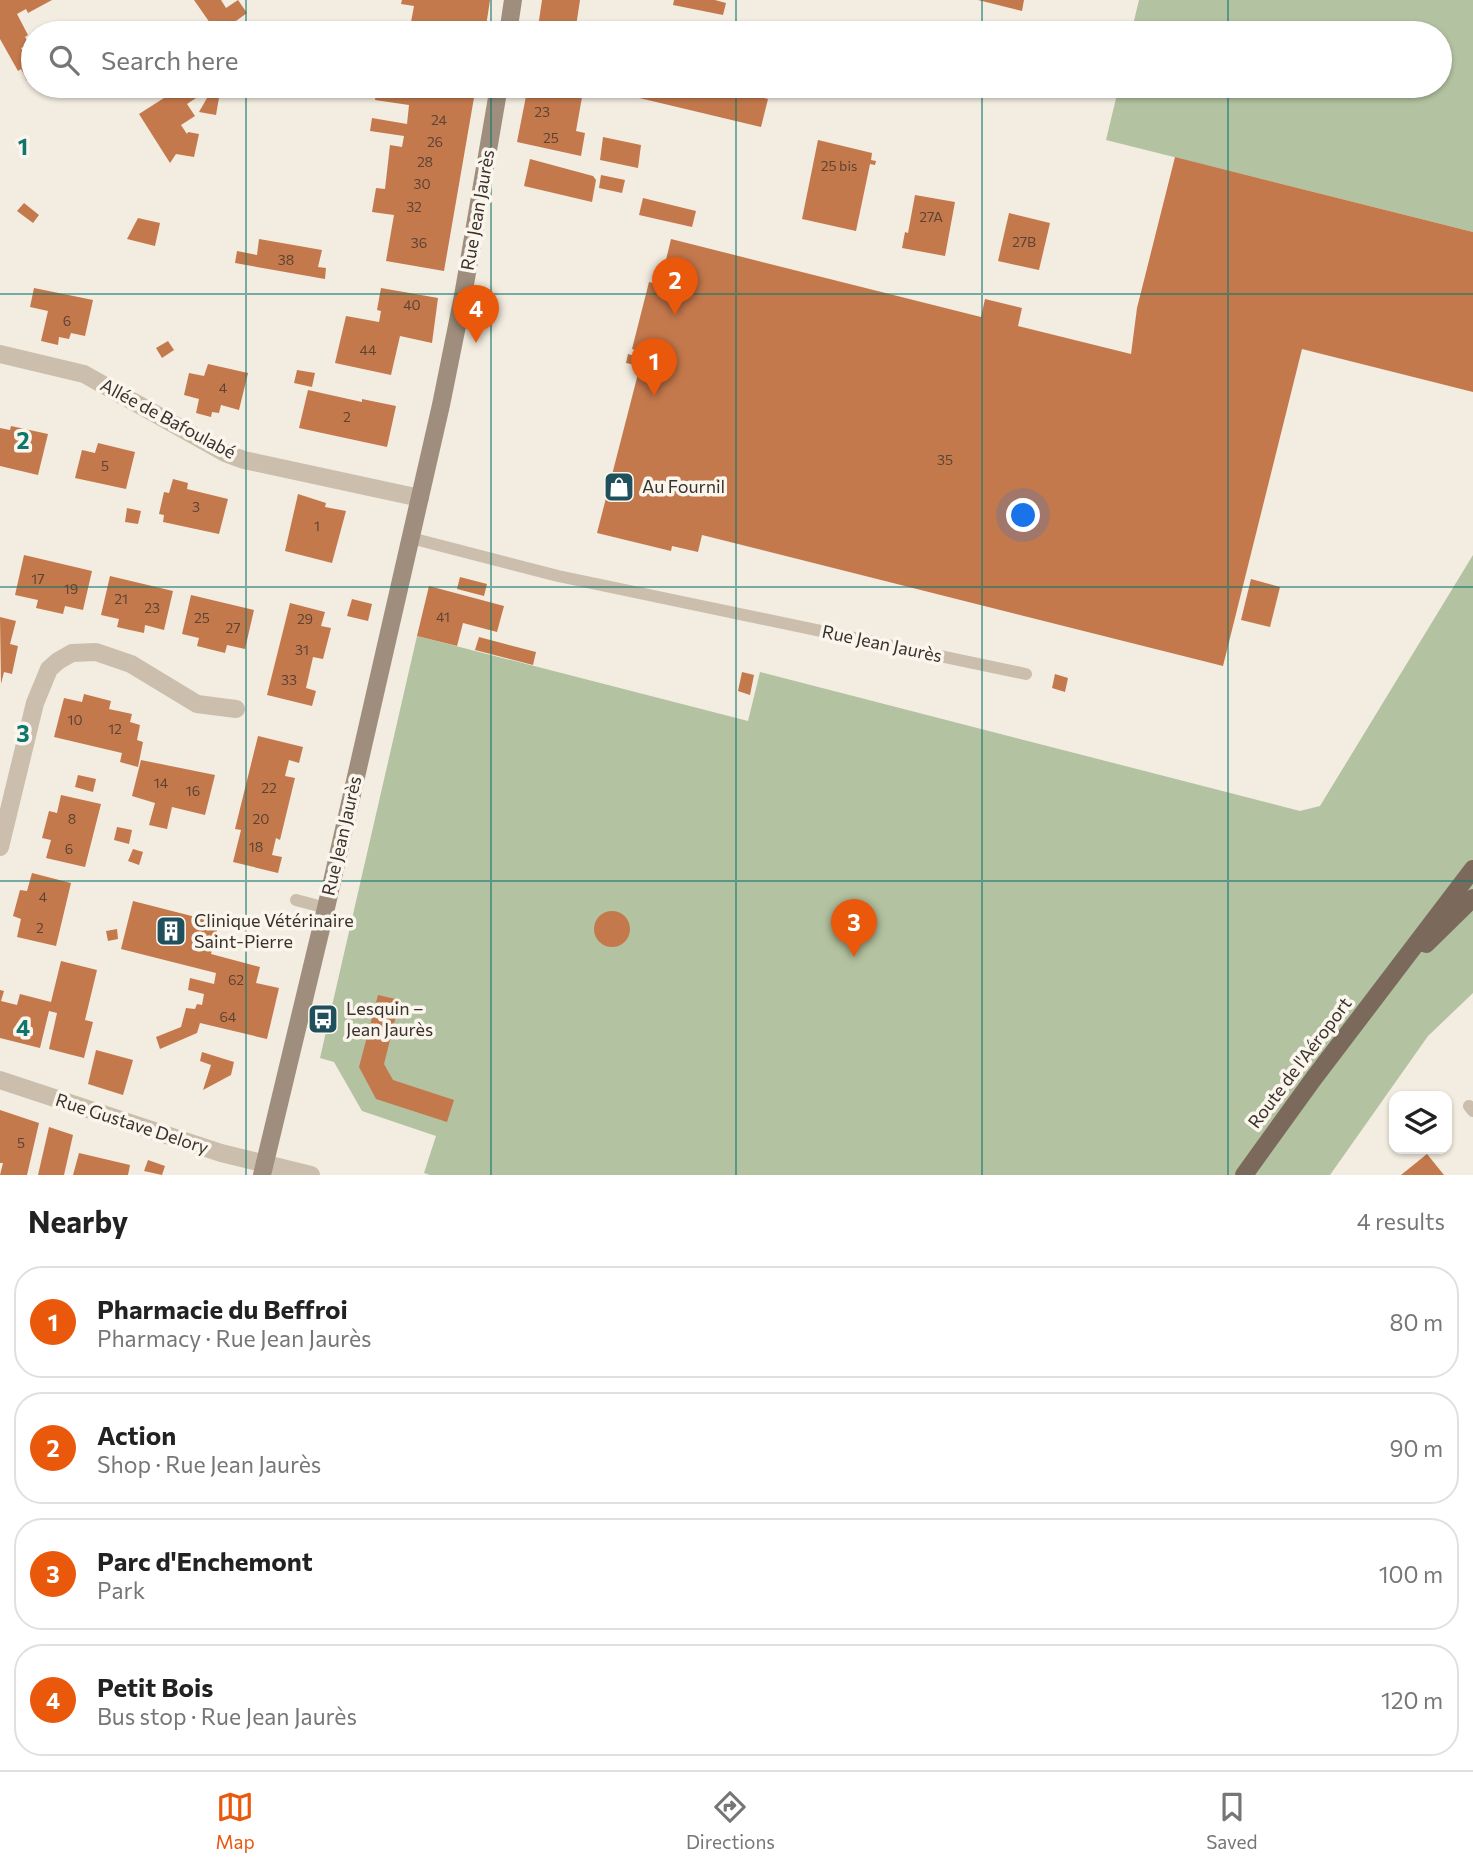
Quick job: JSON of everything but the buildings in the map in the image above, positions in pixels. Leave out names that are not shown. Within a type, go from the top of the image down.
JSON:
[{"type":"main road","points":[[510,21],[513,0]]},
{"type":"main road","name":"Rue Jean Jaurès","points":[[264,1169],[420,498],[461,308],[497,98]]},
{"type":"main road","name":"Route de l'Aéroport","points":[[1244,1175],[1473,869]]},
{"type":"main road","name":"Route de l'Aéroport","points":[[1391,978],[1473,898]]},
{"type":"street","name":"Allée de Bafoulabé","points":[[0,354],[84,374],[225,453],[244,460],[420,498]]},
{"type":"street","points":[[0,846],[35,703],[49,669],[58,660],[72,653],[96,652],[131,664],[197,704],[236,709]]},
{"type":"street","name":"Rue Gustave Delory","points":[[0,1080],[264,1169],[312,1175]]},
{"type":"lane","name":"Rue Jean Jaurès","points":[[411,538],[558,576],[1026,674]]},
{"type":"lane","points":[[296,900],[326,908]]},
{"type":"green space","points":[[1139,0],[1473,0],[1473,232],[1106,140],[1116,98],[1452,98],[1452,21],[1134,21]]},
{"type":"green space","points":[[1473,555],[1473,993],[1428,1036],[1330,1175],[430,1175],[424,1173],[436,1136],[362,1111],[334,1062],[320,1058],[417,636],[748,721],[760,672],[1300,811],[1320,806]]},
{"type":"place","name":"Action","points":[[675,315]]},
{"type":"place","name":"Petit Bois","points":[[476,343]]},
{"type":"place","name":"Pharmacie du Beffroi","points":[[654,396]]},
{"type":"place","name":"Au Fournil","points":[[619,487]]},
{"type":"place","name":"Clinique Vétérinaire Saint-Pierre","points":[[171,931]]},
{"type":"place","name":"Parc d'Enchemont","points":[[854,957]]},
{"type":"place","name":"Lesquin – Jean Jaurès","points":[[323,1019]]}]
